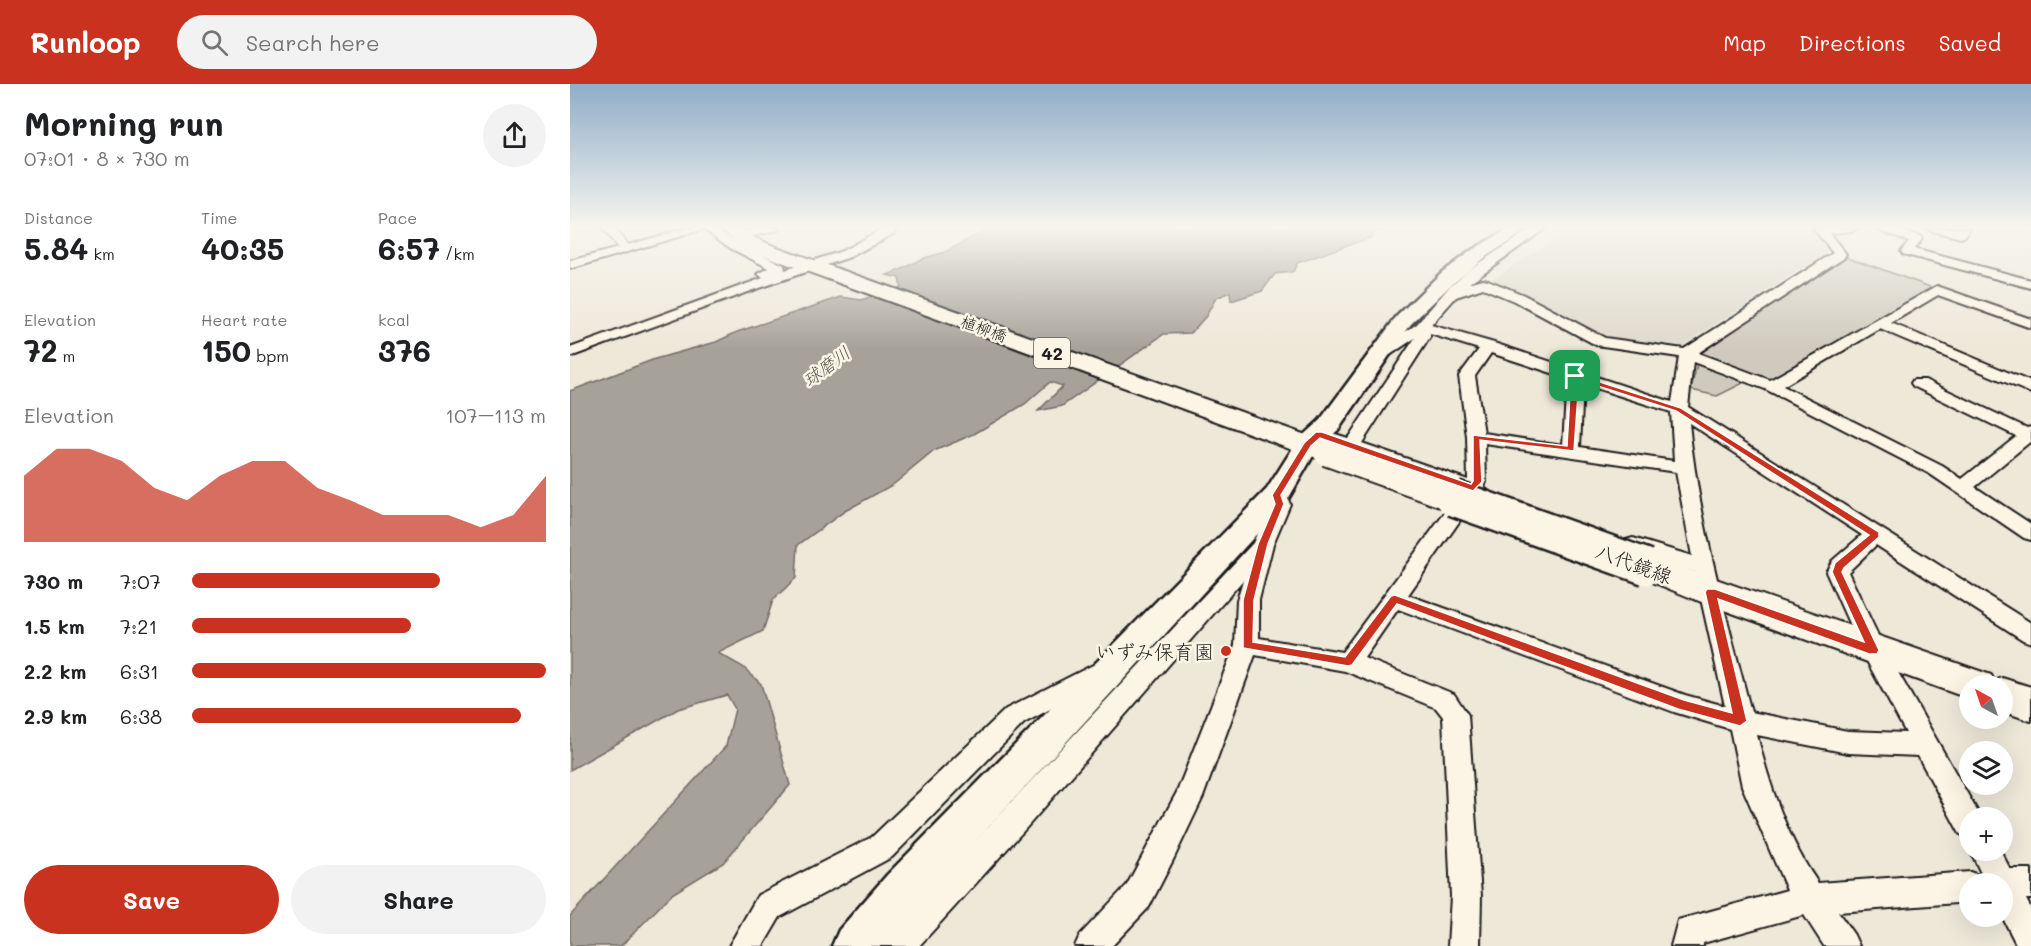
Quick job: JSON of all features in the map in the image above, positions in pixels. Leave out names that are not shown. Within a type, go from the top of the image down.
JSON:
[{"type":"main road","name":"植柳橋","points":[[818,268],[1319,443]]},
{"type":"main road","name":"八代鏡線","points":[[1319,443],[1647,567],[1708,580],[1873,650],[1959,680]]},
{"type":"main road","points":[[2013,698],[2031,704]]},
{"type":"street","points":[[570,345],[687,305],[697,299],[779,268]]},
{"type":"street","points":[[570,353],[745,288],[805,268]]},
{"type":"street","points":[[1319,443],[1329,425],[1404,320],[1459,268]]},
{"type":"street","points":[[1379,356],[1422,327],[1451,294],[1480,268]]},
{"type":"street","points":[[1818,268],[1687,354],[1678,410],[1684,468],[1756,786],[1794,874],[1843,946]]},
{"type":"street","points":[[1972,268],[2031,284]]},
{"type":"street","points":[[1451,294],[1483,283],[1519,298],[1601,342],[1687,354],[1771,386],[1936,470],[2031,532]]},
{"type":"street","points":[[1771,386],[1937,290],[2031,324]]},
{"type":"street","points":[[1879,323],[2031,388]]},
{"type":"street","points":[[855,946],[902,890],[1277,495],[1319,443],[1423,337],[1422,327]]},
{"type":"street","points":[[1422,327],[1489,346],[1678,410],[2031,634]]},
{"type":"street","points":[[1348,662],[1478,482],[1476,437],[1467,376],[1489,346]]},
{"type":"street","points":[[1571,450],[1575,376]]},
{"type":"street","points":[[1919,382],[2029,433],[1963,487]]},
{"type":"street","points":[[1476,437],[1684,468]]},
{"type":"street","points":[[1319,443],[1473,488],[1651,551],[1708,580]]},
{"type":"street","points":[[1090,946],[1138,896],[1189,797],[1247,645],[1248,600],[1263,544],[1280,504],[1277,495]]},
{"type":"street","points":[[1875,535],[1839,566],[1837,572],[1873,650],[1960,807]]},
{"type":"street","points":[[898,946],[1017,818],[1263,544]]},
{"type":"street","points":[[1395,599],[1683,705],[1740,721],[1848,742],[1926,746]]},
{"type":"street","points":[[1247,645],[1348,662],[1445,701],[1455,715],[1466,896],[1464,946]]},
{"type":"street","points":[[745,946],[769,906],[882,847],[1015,716],[1120,661]]},
{"type":"street","points":[[2013,884],[2031,884]]},
{"type":"street","points":[[1687,946],[1689,931],[1809,899],[1959,888]]},
{"type":"street","points":[[2013,906],[2031,941]]},
{"type":"shaded area","points":[[1510,268],[1802,268],[1676,350],[1605,339],[1492,280]]},
{"type":"shaded area","points":[[1826,268],[1879,268],[1933,288],[1771,383],[1747,381],[1717,396],[1691,390],[1699,355],[1756,312]]},
{"type":"water","name":"球磨川","points":[[1295,268],[1293,272],[1275,274],[1262,291],[1231,301],[1230,292],[1216,298],[1206,316],[1191,333],[1164,334],[1062,406],[1038,411],[1063,386],[1050,382],[1025,404],[974,434],[934,451],[894,484],[845,511],[798,545],[796,578],[773,600],[763,631],[718,653],[743,667],[761,684],[790,785],[723,863],[672,894],[621,946],[570,946],[570,916],[726,746],[735,709],[727,695],[678,709],[570,770],[570,391],[655,359],[716,342],[737,332],[841,297],[861,300],[901,287],[899,278],[887,275],[903,269]]},
{"type":"place","name":"いずみ保育園","points":[[1226,651]]},
{"type":"route","points":[[1575,376],[1678,410],[1837,508],[1875,535],[1839,566],[1837,572],[1873,650],[1711,592],[1740,721],[1683,705],[1395,599],[1348,662],[1247,645],[1248,600],[1263,544],[1280,504],[1277,495],[1308,445],[1319,434],[1473,488],[1478,482],[1476,437],[1571,450],[1575,376]]}]
